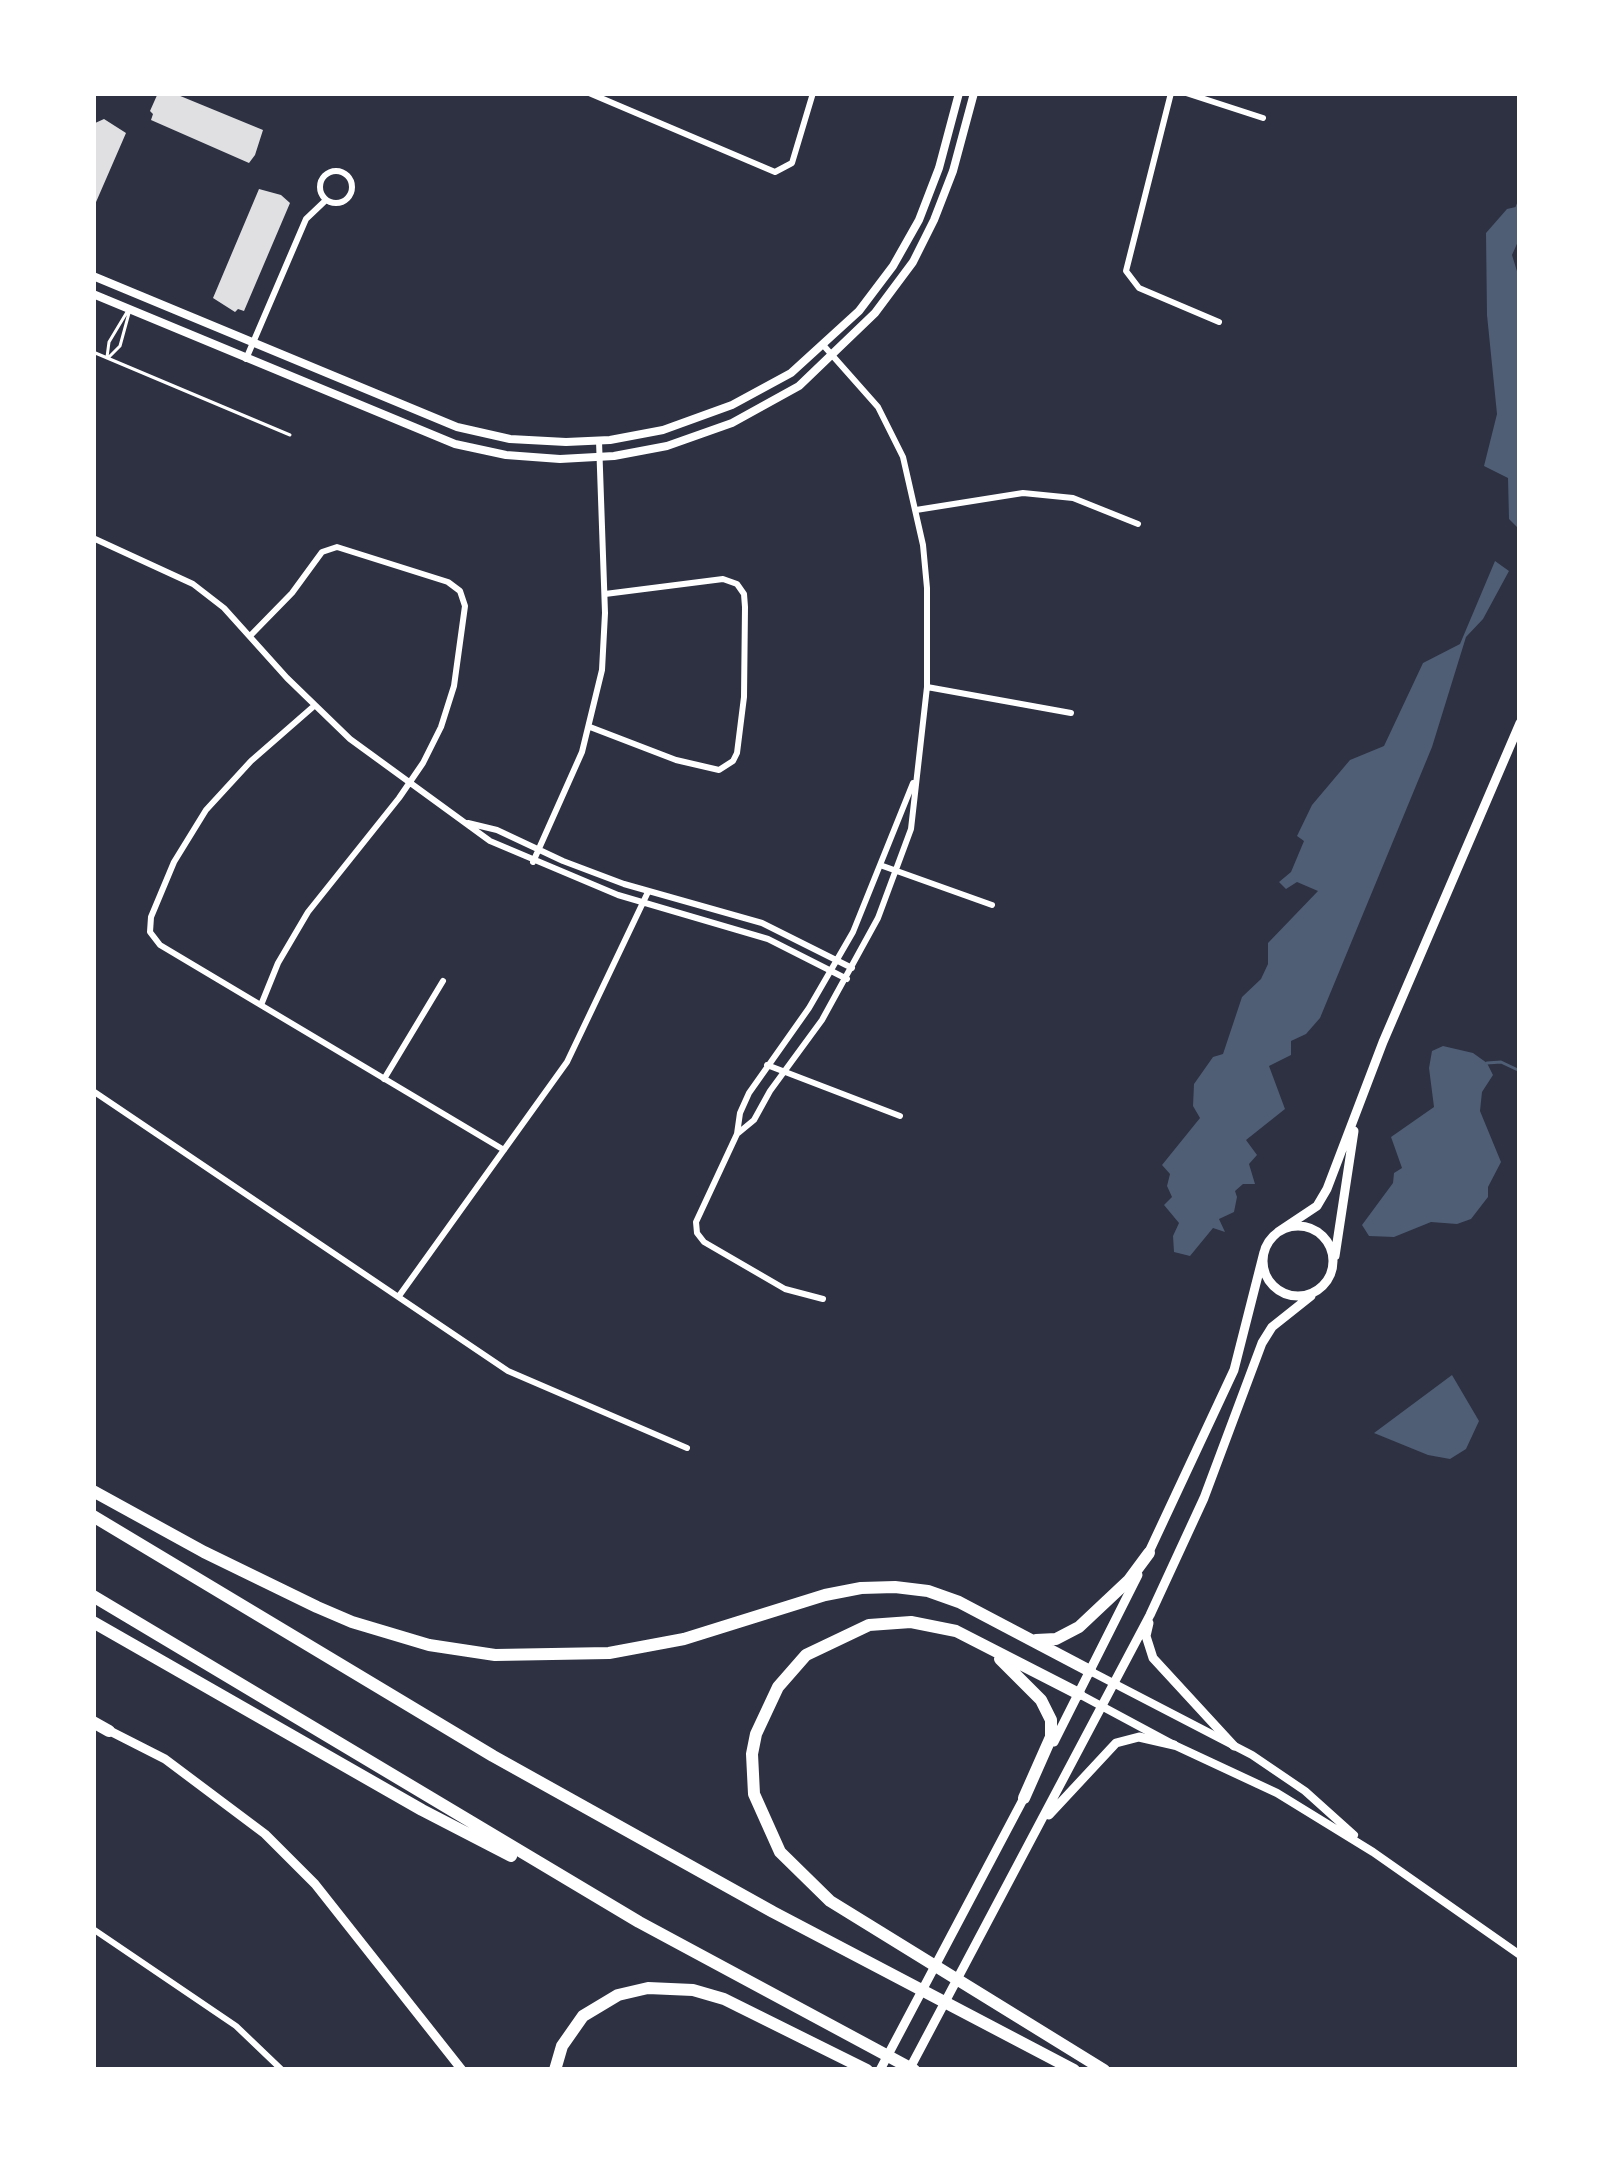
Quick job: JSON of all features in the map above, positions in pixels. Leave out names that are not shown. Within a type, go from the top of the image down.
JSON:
[{"type":"highway","points":[[93,1491],[316,1607],[391,1635],[462,1650],[569,1656],[648,1648],[790,1604],[860,1588],[928,1591],[959,1602],[1090,1671]]},
{"type":"highway","points":[[93,1516],[575,1802],[1074,2070]]},
{"type":"highway","points":[[1034,1640],[1056,1640],[1079,1628],[1129,1580],[1149,1553]]},
{"type":"highway","points":[[93,1596],[639,1922]]},
{"type":"highway","points":[[93,1622],[422,1810],[911,2070]]},
{"type":"highway","points":[[1079,1694],[981,1642],[935,1625],[890,1622],[844,1634],[806,1655],[778,1688],[756,1734],[754,1794],[780,1852],[830,1901],[1104,2070]]},
{"type":"highway","points":[[981,1642],[1028,1684],[1051,1720],[1051,1737],[1024,1798]]},
{"type":"highway","points":[[93,1723],[109,1731]]},
{"type":"highway","points":[[554,2070],[562,2046],[583,2016],[618,1996],[648,1988],[693,1990],[724,1999],[867,2070]]},
{"type":"main road","points":[[880,2070],[1149,1553],[1234,1370],[1264,1252],[1278,1232],[1317,1205],[1520,723]]},
{"type":"main road","points":[[911,2070],[1150,1615],[1204,1498],[1262,1343],[1272,1327],[1324,1286],[1334,1265],[1358,1108]]},
{"type":"main road","points":[[1278,1232],[1289,1227],[1312,1229],[1329,1244],[1334,1265]]},
{"type":"main road","points":[[1264,1252],[1263,1264],[1273,1286],[1283,1293],[1310,1295]]},
{"type":"main road","points":[[1150,1615],[1146,1636],[1153,1658],[1234,1746]]},
{"type":"main road","points":[[109,1731],[165,1760],[265,1834],[315,1884],[462,2070]]},
{"type":"main road","points":[[1034,1833],[1116,1743],[1138,1736],[1174,1745]]},
{"type":"street","points":[[589,93],[775,172],[792,163],[813,93]]},
{"type":"street","points":[[93,276],[457,427],[532,441],[599,441],[663,430],[704,418],[791,373],[824,346],[875,291],[908,239],[939,168],[958,93]]},
{"type":"street","points":[[93,294],[455,444],[537,458],[599,458],[667,446],[732,424],[799,386],[875,313],[920,249],[953,171],[974,93]]},
{"type":"street","points":[[1171,93],[1126,271],[1139,288],[1219,322]]},
{"type":"street","points":[[1186,93],[1263,118]]},
{"type":"street","points":[[338,170],[347,175],[352,185],[346,199],[326,200],[319,186],[323,176],[338,170]]},
{"type":"street","points":[[246,359],[306,219],[326,200]]},
{"type":"street","points":[[130,310],[136,294]]},
{"type":"street","points":[[737,1134],[754,1120],[847,979],[897,872],[911,829],[927,687],[927,588],[903,457],[887,421],[864,388],[824,346]]},
{"type":"street","points":[[533,862],[590,727],[602,670],[605,594],[599,441]]},
{"type":"street","points":[[916,510],[1023,493],[1073,498],[1138,524]]},
{"type":"street","points":[[93,538],[193,584],[224,608],[314,706],[410,785],[490,842],[643,903],[746,931],[847,979]]},
{"type":"street","points":[[250,636],[328,548],[345,549],[448,582],[460,591],[465,606],[454,686],[441,727],[410,785],[308,912],[278,963],[261,1005]]},
{"type":"street","points":[[590,727],[676,760],[719,770],[734,761],[737,753],[744,697],[746,607],[737,584],[724,579],[605,594]]},
{"type":"street","points":[[927,687],[1071,713]]},
{"type":"street","points":[[314,706],[251,761],[206,811],[174,862],[149,924],[152,936],[504,1150]]},
{"type":"street","points":[[823,1299],[778,1286],[704,1242],[698,1233],[698,1215],[737,1134],[740,1112],[838,959],[916,774]]},
{"type":"street","points":[[464,822],[497,830],[538,851],[648,892],[762,923],[853,968]]},
{"type":"street","points":[[880,866],[992,905]]},
{"type":"street","points":[[399,1296],[567,1062],[648,892]]},
{"type":"street","points":[[385,1078],[443,981]]},
{"type":"street","points":[[767,1065],[900,1117]]},
{"type":"street","points":[[93,1091],[508,1371],[687,1448]]},
{"type":"street","points":[[1090,1671],[1234,1746],[1305,1792],[1373,1852]]},
{"type":"street","points":[[1079,1694],[1277,1793],[1373,1852],[1520,1955]]},
{"type":"street","points":[[93,1928],[236,2026],[282,2070]]},
{"type":"lane","points":[[107,358],[120,346],[130,310]]},
{"type":"lane","points":[[107,358],[120,318],[130,310]]},
{"type":"lane","points":[[93,352],[290,435]]},
{"type":"water","points":[[1520,206],[1520,237],[1512,255],[1520,281],[1520,530],[1509,519],[1508,478],[1484,466],[1497,414],[1487,315],[1486,233],[1507,209]]},
{"type":"water","points":[[1495,561],[1509,571],[1483,619],[1466,637],[1432,747],[1320,1018],[1306,1034],[1291,1041],[1291,1055],[1269,1066],[1285,1109],[1246,1140],[1257,1155],[1249,1164],[1255,1184],[1243,1184],[1235,1191],[1234,1212],[1219,1219],[1225,1232],[1213,1228],[1190,1256],[1174,1252],[1173,1236],[1179,1223],[1164,1205],[1172,1197],[1167,1186],[1170,1174],[1162,1165],[1200,1118],[1193,1106],[1194,1084],[1213,1057],[1223,1054],[1242,997],[1261,979],[1268,964],[1268,943],[1318,891],[1297,882],[1286,889],[1279,882],[1291,872],[1304,841],[1297,836],[1312,805],[1350,760],[1384,746],[1423,663],[1460,644]]},
{"type":"water","points":[[1443,1046],[1473,1053],[1487,1063],[1493,1075],[1482,1092],[1480,1111],[1501,1162],[1488,1197],[1471,1219],[1457,1224],[1431,1222],[1394,1237],[1369,1236],[1362,1225],[1393,1183],[1394,1173],[1402,1168],[1391,1137],[1434,1107],[1429,1068],[1432,1051]]},
{"type":"water","points":[[1452,1375],[1479,1421],[1466,1449],[1450,1459],[1374,1433]]},
{"type":"building","points":[[158,93],[173,93],[263,130],[255,155],[249,163],[151,120]]},
{"type":"building","points":[[104,119],[126,133],[93,209],[93,124]]},
{"type":"building","points":[[259,189],[290,203],[244,311],[235,312],[213,298]]},
{"type":"waterway","points":[[1517,207],[1520,200]]},
{"type":"waterway","points":[[1487,1063],[1501,1062],[1520,1071]]}]
